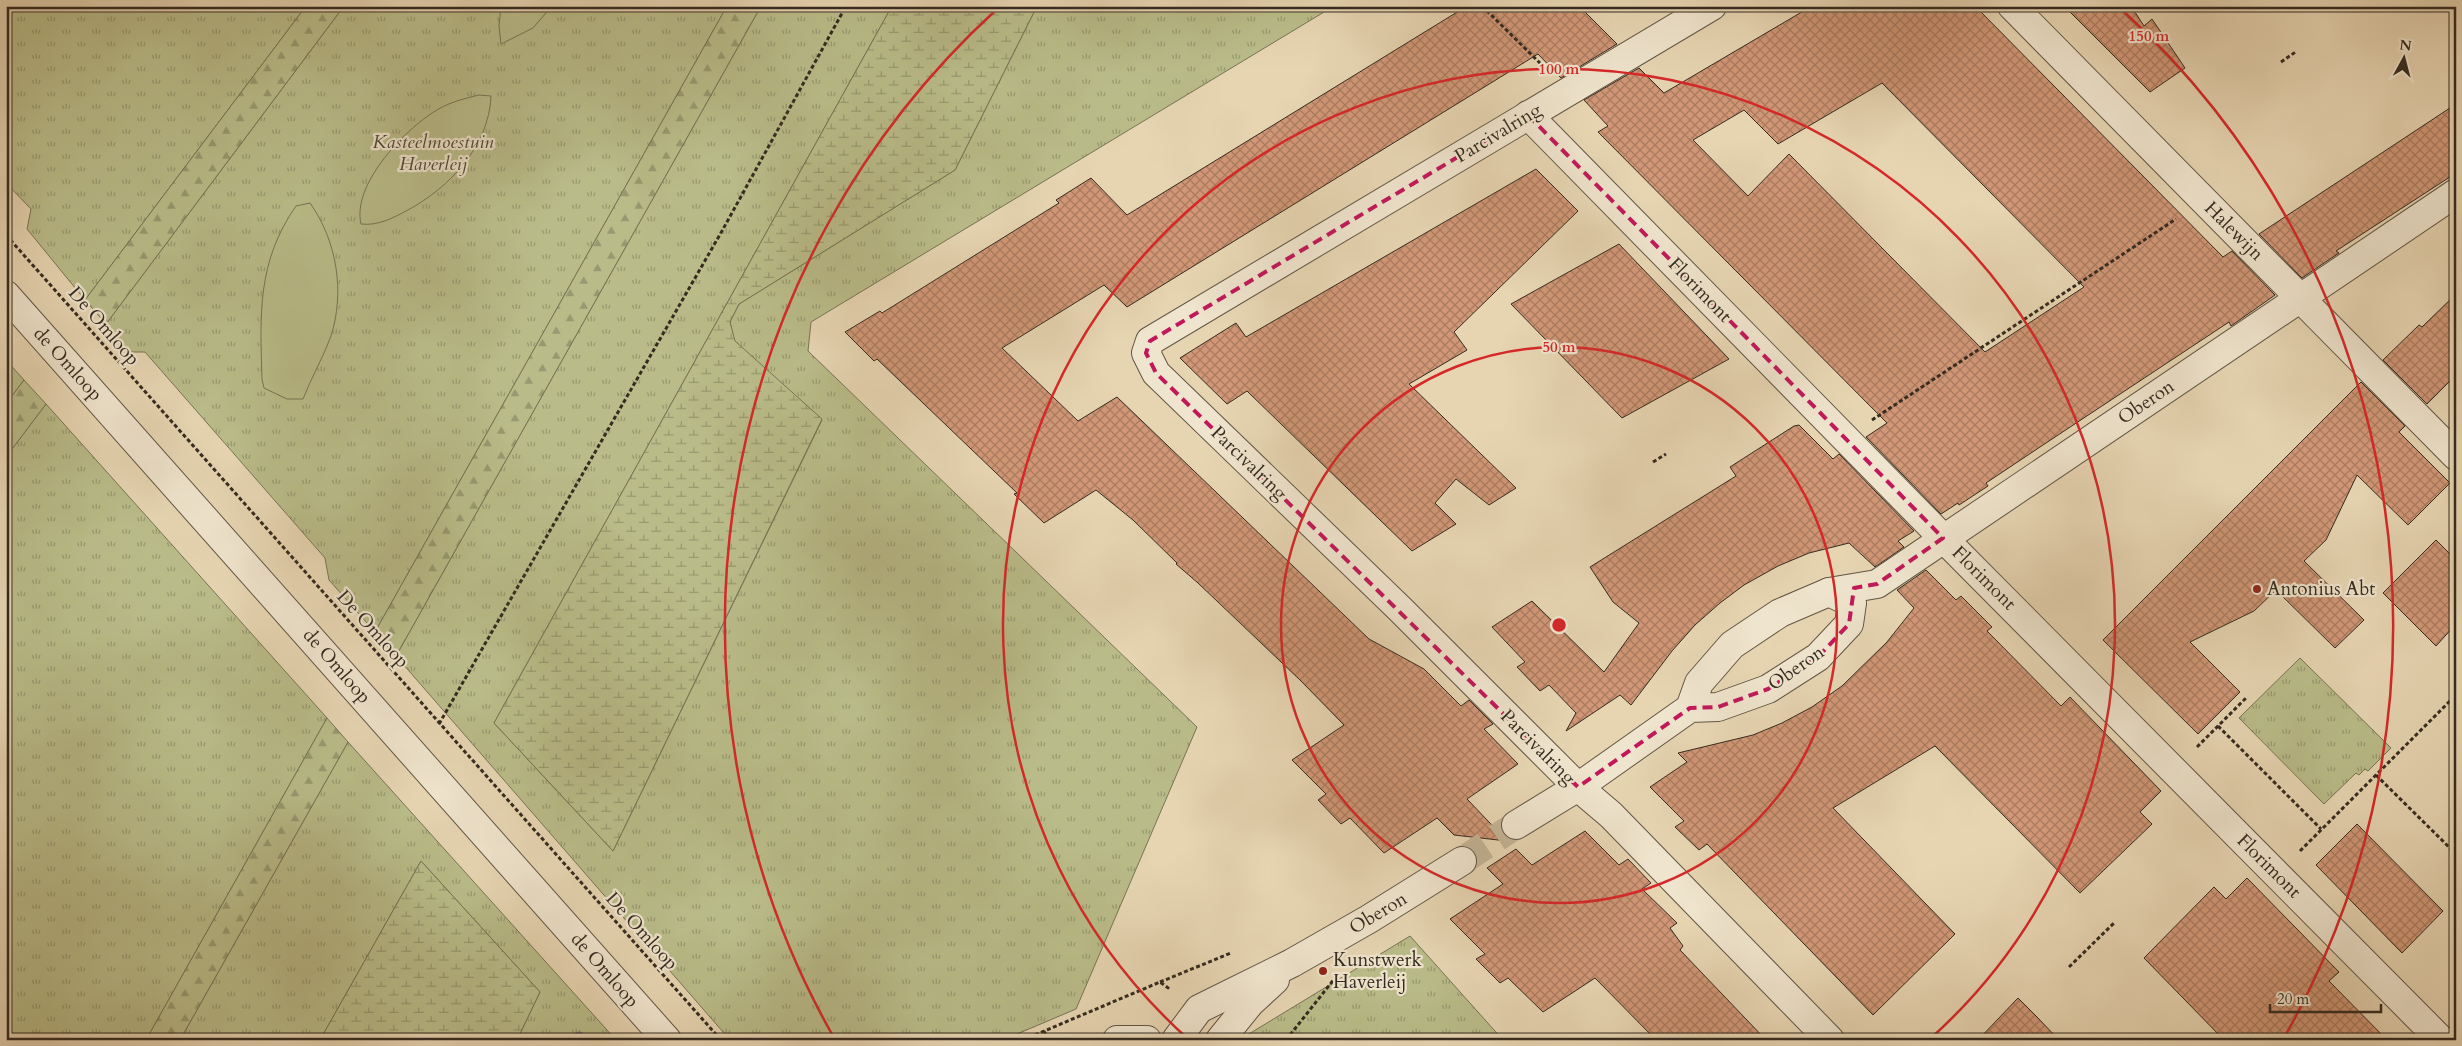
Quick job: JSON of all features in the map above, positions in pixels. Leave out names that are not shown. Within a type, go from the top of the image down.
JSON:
[{"type":"street","name":"Parcivalring","points":[[1712,6],[1150,341],[1146,353],[1156,373],[1407,616],[1578,787],[1611,815],[1830,1040]]},
{"type":"street","name":"Halewijn","points":[[2012,6],[2455,455]]},
{"type":"street","name":"Florimont","points":[[1528,115],[1844,438],[2441,1040]]},
{"type":"street","name":"Oberon","points":[[1828,592],[1852,603],[1849,624],[1818,657],[1768,689],[1718,707],[1690,708],[1699,683],[1732,645],[1780,613],[1828,592],[1877,584],[1935,530],[2294,292],[2456,193]]},
{"type":"street","name":"de Omloop","points":[[6,295],[667,1040]]},
{"type":"street","points":[[1516,825],[1578,787],[1690,708]]},
{"type":"street","name":"Oberon","points":[[1176,1040],[1199,1009],[1292,964],[1462,862]]},
{"type":"street","name":"Oberon","points":[[1220,1040],[1250,1003],[1292,964]]},
{"type":"street","points":[[1117,1040],[1147,1040]]},
{"type":"path","points":[[438,724],[717,239],[846,6]]},
{"type":"path","points":[[1482,6],[1570,92]]},
{"type":"path","points":[[2281,62],[2297,51]]},
{"type":"path","points":[[1844,438],[2204,201]]},
{"type":"path","name":"De Omloop","points":[[6,235],[438,724],[721,1040]]},
{"type":"path","points":[[1653,462],[1666,454]]},
{"type":"path","points":[[2276,874],[2456,695]]},
{"type":"path","points":[[2173,770],[2246,698]]},
{"type":"path","points":[[2218,726],[2321,829]]},
{"type":"path","points":[[2376,776],[2456,854]]},
{"type":"path","points":[[2069,967],[2114,923]]},
{"type":"path","points":[[1044,1031],[1048,1040]]},
{"type":"highlighted area","points":[[1528,115],[1943,538],[1877,584],[1854,588],[1849,624],[1818,657],[1768,689],[1718,707],[1690,708],[1578,787],[1156,373],[1146,353],[1150,341]]},
{"type":"green space","points":[[6,6],[306,6],[85,300],[27,229],[31,209],[6,183]]},
{"type":"green space","points":[[306,6],[344,6],[106,324],[85,300]]},
{"type":"green space","points":[[344,6],[727,6],[375,632],[329,580],[325,558],[145,352],[128,352],[106,324]]},
{"type":"green space","points":[[501,6],[552,6],[533,28],[501,44],[499,26]]},
{"type":"green space","points":[[727,6],[761,6],[396,656],[375,632]]},
{"type":"green space","points":[[761,6],[892,6],[494,723],[613,851],[822,420],[734,341],[730,322],[739,304],[955,170],[1037,6],[1334,6],[811,322],[808,351],[1197,727],[1076,1009],[1003,1040],[730,1040],[396,656]]},
{"type":"green space","points":[[892,6],[1037,6],[955,170],[739,304],[730,322],[735,341],[822,419],[613,851],[494,723]]},
{"type":"green space","name":"Kasteelmoestuin Haverleij","points":[[479,95],[491,96],[489,114],[475,148],[452,177],[424,201],[402,213],[379,223],[361,224],[360,209],[364,193],[382,161],[394,147],[407,133],[432,113],[455,102]]},
{"type":"green space","points":[[310,203],[327,234],[332,250],[338,285],[337,302],[331,336],[303,399],[287,399],[264,388],[262,379],[261,332],[264,289],[274,248],[283,227],[296,206]]},
{"type":"green space","points":[[6,360],[24,380],[6,404]]},
{"type":"green space","points":[[24,380],[46,404],[6,457],[6,404]]},
{"type":"green space","points":[[46,404],[327,718],[146,1040],[6,1040],[6,457]]},
{"type":"green space","points":[[2300,658],[2391,748],[2368,771],[2365,769],[2359,775],[2356,773],[2324,804],[2239,718]]},
{"type":"green space","points":[[327,718],[348,742],[180,1040],[146,1040]]},
{"type":"green space","points":[[348,742],[616,1040],[517,1040],[540,992],[421,861],[320,1040],[180,1040]]},
{"type":"green space","points":[[421,861],[540,992],[517,1040],[320,1040]]},
{"type":"green space","points":[[1410,936],[1503,1040],[1239,1040]]},
{"type":"building","points":[[1467,6],[1579,6],[1617,44],[1561,78],[1538,54],[1127,307],[1104,285],[1002,348],[1078,421],[1117,397],[1369,639],[1424,669],[1461,706],[1469,700],[1493,724],[1484,729],[1518,764],[1467,799],[1507,841],[1454,835],[1437,818],[1384,853],[1350,818],[1341,824],[1318,800],[1326,794],[1292,760],[1344,725],[1301,681],[1176,564],[1133,520],[1096,490],[1044,523],[1014,494],[1017,493],[877,359],[874,361],[845,332],[880,311],[882,313],[1059,203],[1056,200],[1091,178],[1127,215]]},
{"type":"building","points":[[1812,6],[1975,6],[2223,257],[2232,251],[2275,295],[2231,326],[2229,322],[1986,483],[1988,486],[1941,514],[1866,437],[1887,423],[1598,132],[1608,126],[1584,100],[1639,68],[1664,93]],"holes":[[[1882,83],[2084,287],[1985,352],[1789,154],[1748,196],[1693,140],[1744,110],[1778,144]]]},
{"type":"building","points":[[2064,6],[2131,6],[2144,26],[2152,19],[2185,68],[2150,92]]},
{"type":"building","points":[[2456,104],[2456,173],[2336,251],[2339,253],[2302,278],[2259,234]]},
{"type":"building","points":[[1536,169],[1578,211],[1454,332],[1467,350],[1409,384],[1516,488],[1489,505],[1456,479],[1435,503],[1456,524],[1412,551],[1247,391],[1227,404],[1180,358],[1236,323],[1246,337]]},
{"type":"building","points":[[1619,244],[1729,359],[1622,418],[1511,304]]},
{"type":"building","points":[[2456,294],[2456,375],[2427,404],[2383,360],[2419,325],[2422,327]]},
{"type":"building","name":"Antonius Abt","points":[[2361,382],[2405,426],[2399,432],[2450,483],[2408,525],[2357,475],[2326,540],[2304,561],[2364,620],[2335,648],[2276,590],[2254,611],[2190,642],[2240,692],[2198,734],[2103,640]]},
{"type":"building","points":[[1799,425],[1833,459],[1839,454],[1914,531],[1898,541],[1904,547],[1875,567],[1849,543],[1809,553],[1778,566],[1744,585],[1695,625],[1672,651],[1631,705],[1620,695],[1566,731],[1576,713],[1549,685],[1540,691],[1517,667],[1525,662],[1492,627],[1532,601],[1604,672],[1639,623],[1613,602],[1590,567],[1736,476],[1730,467],[1794,426]]},
{"type":"building","points":[[2436,540],[2456,560],[2456,624],[2436,646],[2383,593]]},
{"type":"building","points":[[1926,570],[1956,600],[1961,596],[1992,627],[1987,631],[2061,706],[2070,697],[2161,791],[2140,812],[2152,824],[2080,893],[1935,746],[1833,808],[1955,934],[1873,1015],[1707,844],[1699,850],[1675,827],[1684,821],[1650,787],[1687,762],[1678,753],[1753,735],[1782,723],[1812,707],[1842,686],[1887,642],[1914,608],[1897,590]]},
{"type":"building","points":[[2357,824],[2443,911],[2402,953],[2316,865]]},
{"type":"building","points":[[1585,831],[1619,865],[1628,859],[1651,883],[1642,889],[1677,923],[1670,928],[1683,946],[1680,950],[1766,1040],[1656,1040],[1595,978],[1543,1012],[1508,978],[1500,983],[1476,959],[1485,954],[1450,919],[1503,884],[1487,868],[1516,849],[1532,865]]},
{"type":"building","points":[[2247,878],[2339,972],[2329,981],[2387,1040],[2224,1040],[2144,958],[2214,887],[2226,899]]},
{"type":"building","points":[[2018,998],[2035,1015],[2059,1040],[1978,1040]]},
{"type":"tunnel","points":[[1462,861],[1516,825]]},
{"type":"place","name":"Antonius Abt","points":[[2257,589]]},
{"type":"place","name":"Kunstwerk Haverleij","points":[[1323,971]]}]
